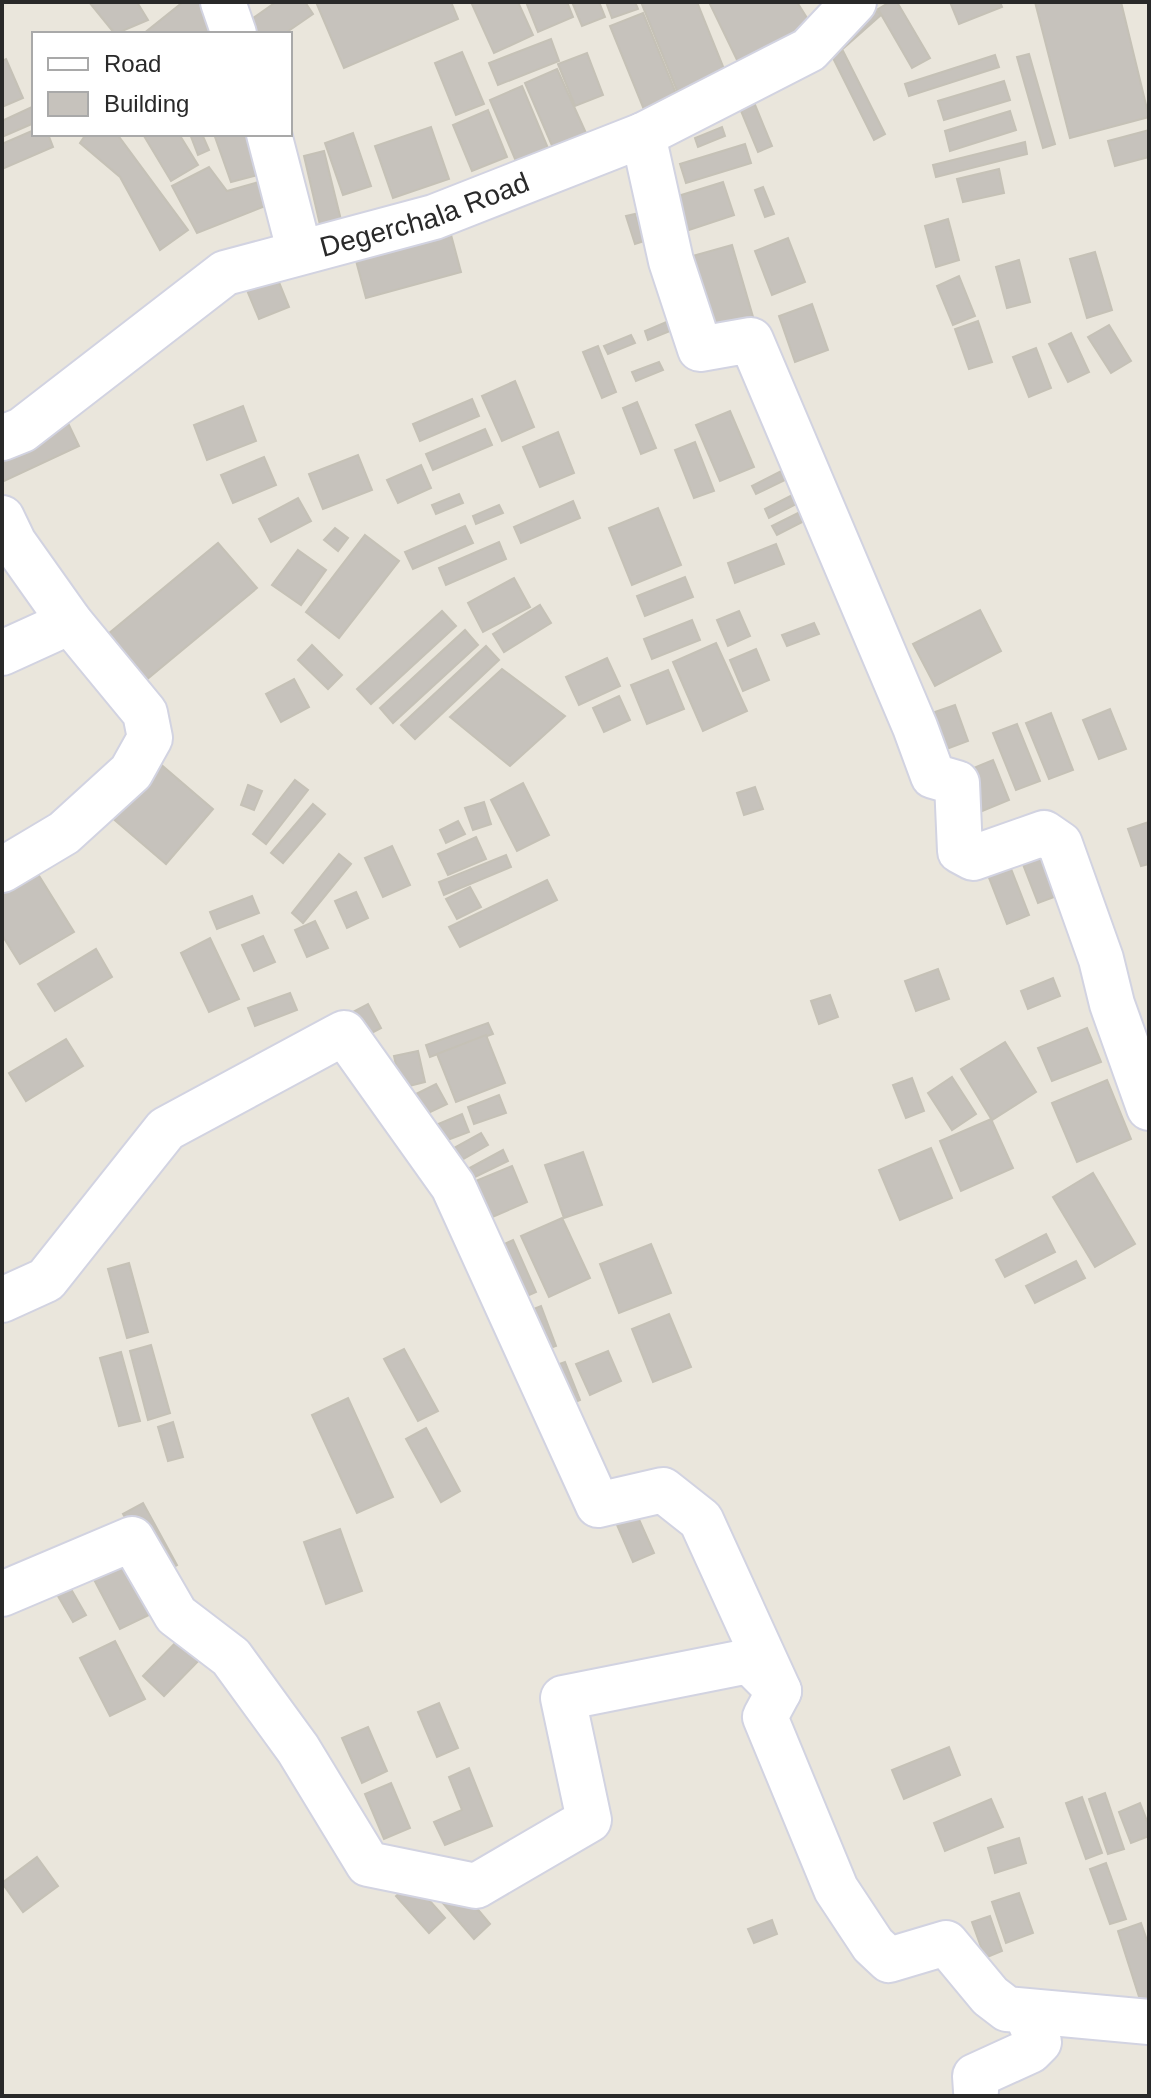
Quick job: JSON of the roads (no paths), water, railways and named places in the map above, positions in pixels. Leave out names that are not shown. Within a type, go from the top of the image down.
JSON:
[{"type":"street","points":[[223,2],[233,32]]},
{"type":"street","name":"Degerchala Road","points":[[2,438],[22,430],[225,273],[434,217],[643,135],[809,50],[854,2]]},
{"type":"street","points":[[643,135],[671,261],[700,349],[751,340],[933,776],[957,783],[960,851],[973,858],[1044,833],[1060,844],[1149,1108]]},
{"type":"street","points":[[270,136],[296,238]]},
{"type":"street","points":[[2,518],[14,543],[70,622],[145,713],[150,738],[131,772],[64,833],[2,870]]},
{"type":"street","points":[[2,653],[70,622]]},
{"type":"street","points":[[2,1300],[46,1280],[166,1129],[344,1033],[453,1186],[598,1505],[663,1490],[701,1520],[779,1691]]},
{"type":"street","points":[[2,1594],[132,1539],[176,1615],[231,1657],[298,1749],[368,1864],[476,1886],[589,1820],[563,1698],[749,1661],[779,1691]]},
{"type":"street","points":[[779,1691],[765,1717],[836,1889],[873,1945],[889,1960],[946,1943],[990,1996],[1007,2009],[1149,2022]]},
{"type":"street","points":[[976,2091],[975,2076],[1030,2051],[1039,2042],[1025,2011]]}]
